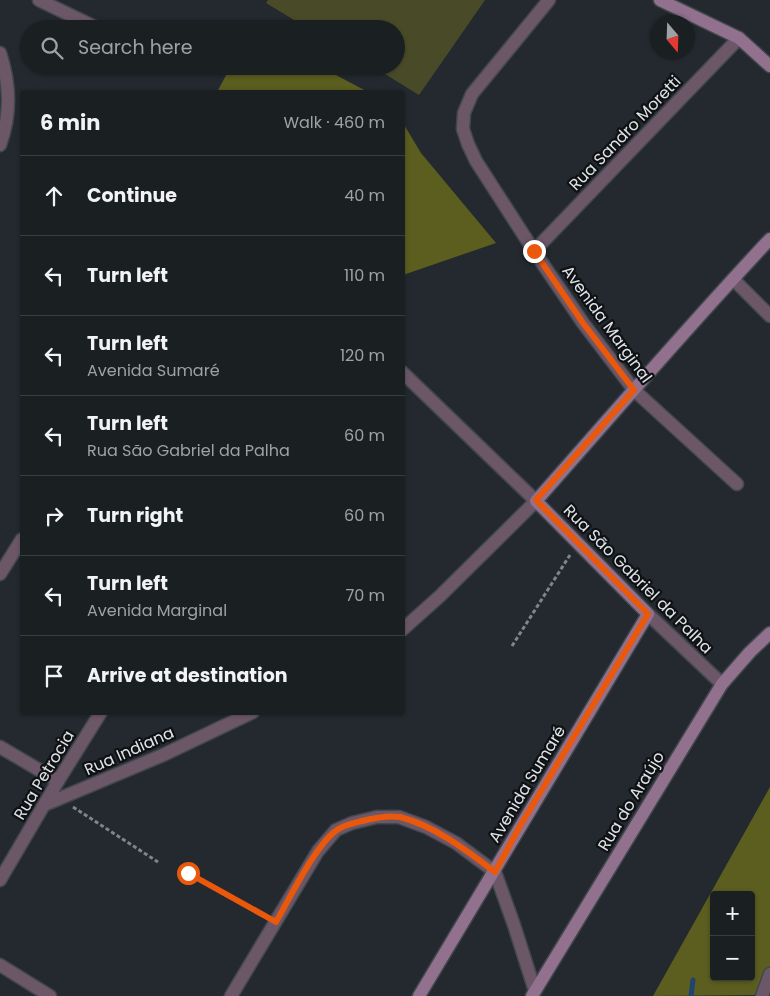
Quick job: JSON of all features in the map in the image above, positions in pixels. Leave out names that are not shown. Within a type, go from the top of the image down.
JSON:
[{"type":"street","points":[[39,0],[80,20]]},
{"type":"street","name":"Avenida Marginal","points":[[549,0],[472,94],[464,114],[463,130],[468,144],[476,161],[534,251],[583,323],[634,390],[737,484]]},
{"type":"street","points":[[660,0],[739,38],[770,66]]},
{"type":"street","name":"Rua Sandro Moretti","points":[[534,251],[739,38]]},
{"type":"street","points":[[0,53],[8,87],[8,106],[0,145]]},
{"type":"street","points":[[405,627],[440,596],[536,500],[663,356],[770,239]]},
{"type":"street","points":[[733,278],[770,316]]},
{"type":"street","name":"Rua São Gabriel da Palha","points":[[405,375],[536,500],[648,614],[722,684]]},
{"type":"street","points":[[0,574],[20,542]]},
{"type":"street","name":"Avenida Sumaré","points":[[419,996],[648,614]]},
{"type":"street","name":"Rua do Araújo","points":[[533,994],[722,684],[750,652],[770,633]]},
{"type":"street","name":"Rua Petrocia","points":[[0,880],[99,715]]},
{"type":"street","name":"Rua Indiana","points":[[44,805],[163,755],[247,715]]},
{"type":"street","points":[[0,747],[58,781]]},
{"type":"street","points":[[231,996],[318,851],[336,830],[352,823],[377,817],[398,817],[426,828],[456,843],[495,872],[514,926],[533,994]]},
{"type":"street","points":[[0,965],[50,996]]},
{"type":"street","points":[[762,996],[770,974]]},
{"type":"path","points":[[512,646],[578,544]]},
{"type":"path","points":[[60,799],[158,862]]},
{"type":"path","points":[[188,873],[276,922]]},
{"type":"green space","points":[[268,0],[485,0],[419,95],[387,75],[405,75],[405,20],[294,20],[266,3]]},
{"type":"shaded area","points":[[226,75],[336,75],[364,90],[218,90]]},
{"type":"shaded area","points":[[405,126],[421,153],[496,243],[405,274]]},
{"type":"shaded area","points":[[770,787],[770,995],[653,996],[710,894],[710,981],[755,981],[755,891],[712,891]]},
{"type":"waterway","points":[[691,996],[693,980]]},
{"type":"route","points":[[188,873],[276,922],[318,851],[336,830],[352,823],[377,817],[398,817],[426,828],[456,843],[495,872],[520,826],[648,614],[536,500],[634,390],[583,323],[534,251]]}]
